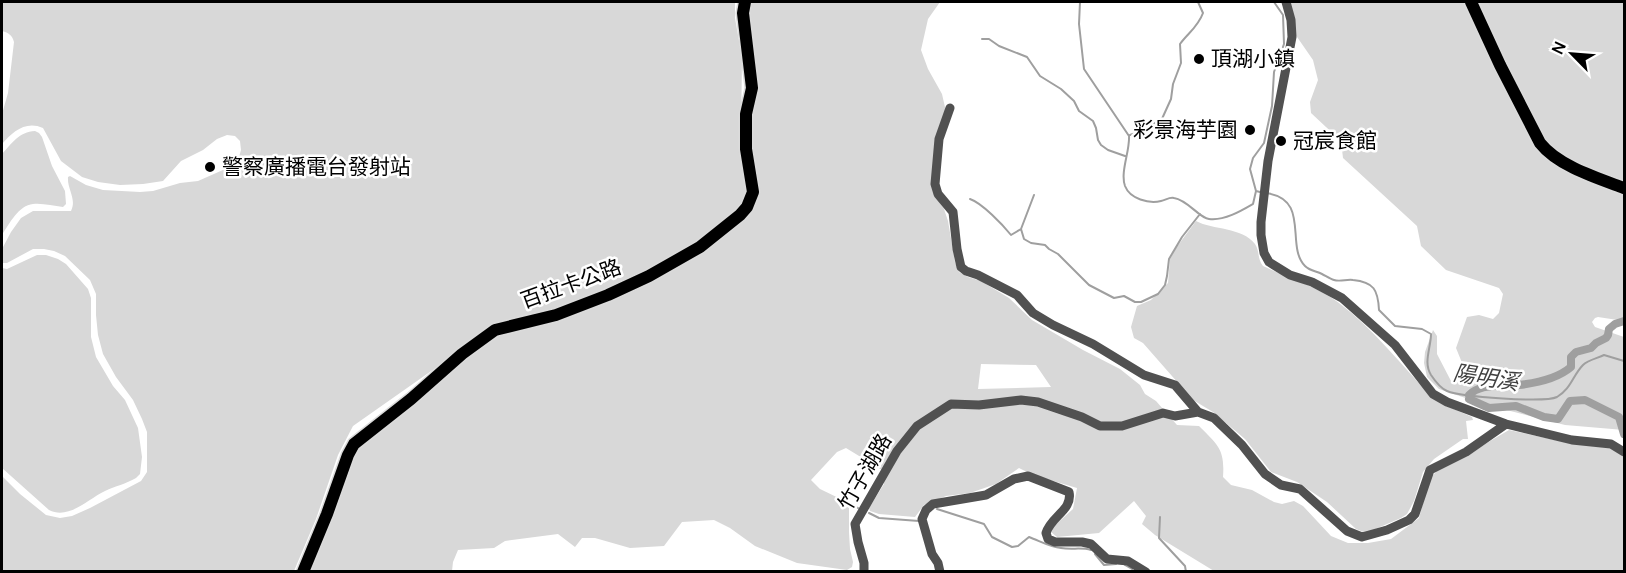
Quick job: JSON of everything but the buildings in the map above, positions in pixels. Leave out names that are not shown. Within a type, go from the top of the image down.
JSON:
[{"type":"main road","name":"百拉卡公路","points":[[303,572],[354,444],[411,399],[462,354],[495,330],[556,315],[649,276],[700,247],[747,207],[753,192],[746,149],[746,114],[752,88],[743,13],[745,2]]},
{"type":"main road","points":[[1471,2],[1540,143],[1559,160],[1624,188]]},
{"type":"street","points":[[1286,2],[1291,20],[1292,37],[1268,161],[1261,235],[1264,254],[1269,262],[1290,275],[1312,282],[1342,298],[1395,345],[1433,394],[1447,402],[1506,424],[1572,440],[1611,444],[1624,452]]},
{"type":"street","points":[[950,108],[939,139],[936,184],[938,194],[953,212],[961,267],[1017,295],[1033,313],[1053,325],[1093,344],[1144,375],[1175,385],[1198,412],[1214,418],[1242,445],[1265,474],[1281,485],[1300,489],[1347,531],[1362,537],[1387,530],[1409,520],[1415,514],[1430,470],[1466,452],[1506,424]]},
{"type":"street","name":"竹子湖路","points":[[864,572],[855,524],[897,451],[917,426],[951,404],[979,405],[1022,400],[1038,402],[1100,426],[1122,426],[1163,413],[1175,416],[1198,412]]},
{"type":"street","points":[[940,572],[922,519],[926,510],[933,504],[986,495],[1014,479],[1028,476],[1069,492],[1071,498],[1069,505],[1048,526],[1046,533],[1048,539],[1055,542],[1091,544],[1107,559],[1128,561],[1146,572]]},
{"type":"shaded area","points":[[2,2],[735,2],[735,18],[742,58],[741,134],[747,193],[745,203],[706,237],[650,271],[597,295],[513,322],[454,355],[353,426],[338,455],[316,519],[294,571],[2,571],[2,476],[46,515],[60,518],[72,516],[90,508],[141,481],[147,472],[147,432],[133,400],[103,354],[98,335],[96,294],[90,280],[65,256],[44,249],[33,249],[7,263],[2,263],[2,249],[11,232],[21,218],[33,211],[71,211],[73,202],[68,181],[70,176],[86,185],[103,190],[153,191],[180,183],[198,181],[232,166],[241,150],[240,141],[235,136],[227,135],[181,161],[163,181],[120,185],[82,177],[61,161],[43,128],[25,126],[10,135],[2,144],[2,114],[8,93],[14,42],[10,35],[2,31]]},
{"type":"shaded area","points":[[750,2],[940,2],[928,19],[921,50],[928,69],[942,94],[947,116],[933,192],[944,209],[948,221],[955,262],[959,272],[981,281],[1009,298],[1032,320],[1120,369],[1140,385],[1145,394],[1156,401],[1177,425],[1199,426],[1219,448],[1223,460],[1223,477],[1231,485],[1252,490],[1274,502],[1282,504],[1294,501],[1303,506],[1331,536],[1348,543],[1368,543],[1391,539],[1419,518],[1431,477],[1436,472],[1468,456],[1509,430],[1573,444],[1609,447],[1624,457],[1624,571],[1214,571],[1155,535],[1142,524],[1146,516],[1134,501],[1099,533],[1057,537],[1051,532],[1052,528],[1073,509],[1077,488],[1033,475],[1019,468],[996,484],[970,493],[946,496],[924,505],[915,517],[870,511],[869,508],[884,484],[882,470],[846,448],[837,452],[811,480],[820,489],[849,503],[850,549],[853,562],[852,567],[847,570],[797,563],[755,546],[730,528],[714,520],[682,522],[664,546],[630,548],[595,538],[582,538],[575,547],[558,534],[505,541],[494,548],[458,550],[452,571],[301,572],[353,439],[358,432],[463,357],[512,328],[669,268],[753,200],[749,116],[755,75],[749,15]],"holes":[[[981,364],[1036,365],[1051,387],[978,389]]]},
{"type":"shaded area","points":[[1290,2],[1624,2],[1624,321],[1598,317],[1592,322],[1595,327],[1624,337],[1624,430],[1565,425],[1483,404],[1439,389],[1427,377],[1424,363],[1425,352],[1433,330],[1437,336],[1437,354],[1451,381],[1459,381],[1467,375],[1456,348],[1467,317],[1479,315],[1493,319],[1499,313],[1503,294],[1499,288],[1446,270],[1421,246],[1417,226],[1343,158],[1341,141],[1311,113],[1310,102],[1318,80],[1313,60],[1295,34]]},
{"type":"shaded area","points":[[35,131],[42,137],[52,166],[65,191],[66,204],[63,207],[28,205],[15,216],[2,235],[2,154],[20,136]]},
{"type":"shaded area","points":[[1196,221],[1243,234],[1249,238],[1257,247],[1263,266],[1312,287],[1339,303],[1376,336],[1431,396],[1440,403],[1472,417],[1473,420],[1466,421],[1468,439],[1463,439],[1434,459],[1423,472],[1414,501],[1407,514],[1366,533],[1356,529],[1327,502],[1297,482],[1271,472],[1245,439],[1213,412],[1193,400],[1143,343],[1134,338],[1131,327],[1137,306],[1151,300],[1168,283],[1170,259]]},
{"type":"shaded area","points":[[37,255],[46,255],[66,264],[88,289],[91,298],[91,337],[96,357],[113,386],[125,400],[138,428],[142,457],[140,474],[136,478],[64,512],[49,510],[2,468],[2,268],[7,269]]},
{"type":"waterway","points":[[1080,2],[1079,24],[1084,69],[1129,136],[1124,174],[1127,190],[1135,197],[1146,201],[1179,199],[1201,216],[1209,219],[1232,215],[1253,204],[1256,191]]},
{"type":"waterway","points":[[1130,135],[1161,121],[1171,99],[1173,84],[1181,63],[1180,44],[1196,26],[1203,13],[1198,2]]},
{"type":"waterway","name":"陽明溪","points":[[1260,192],[1256,191],[1250,169],[1253,158],[1264,143],[1272,106],[1274,72],[1284,44],[1283,15],[1274,2]]},
{"type":"waterway","points":[[982,39],[989,39],[999,46],[1027,57],[1040,76],[1061,89],[1074,101],[1079,111],[1093,121],[1101,145],[1125,156]]},
{"type":"waterway","name":"陽明溪","points":[[1266,193],[1280,197],[1293,213],[1299,257],[1307,268],[1334,280],[1360,281],[1370,285],[1376,292],[1379,310],[1395,326],[1422,329],[1431,334],[1427,360],[1429,370],[1438,384],[1447,391],[1503,398],[1549,399],[1562,394],[1583,365],[1588,362],[1604,355],[1624,361]]},
{"type":"waterway","points":[[1021,229],[1034,195]]},
{"type":"waterway","points":[[970,199],[998,220],[1011,235],[1021,229],[1024,239],[1031,243],[1045,245],[1058,254],[1089,285],[1114,298],[1124,296],[1135,302],[1141,302],[1158,294],[1165,285],[1169,259],[1200,214]]},
{"type":"waterway","points":[[1469,395],[1486,387],[1533,383],[1559,375],[1571,367],[1571,357],[1576,352],[1591,348],[1606,338],[1609,329],[1615,324],[1624,321]]},
{"type":"waterway","points":[[1469,399],[1489,408],[1516,406],[1544,417],[1558,419],[1570,401],[1585,400],[1619,417],[1624,434]]},
{"type":"waterway","points":[[841,498],[858,508]]},
{"type":"waterway","points":[[937,509],[984,524],[992,537],[1012,547],[1018,546],[1029,537],[1057,547],[1091,550]]},
{"type":"waterway","points":[[869,513],[879,518],[919,521]]},
{"type":"waterway","points":[[1160,517],[1159,538],[1185,566],[1186,572]]},
{"type":"waterway","points":[[1095,554],[1104,565],[1116,564]]},
{"type":"waterway","points":[[1125,565],[1133,572]]},
{"type":"place","name":"頂湖小鎮","points":[[1199,59]]},
{"type":"place","name":"彩景海芋園","points":[[1250,130]]},
{"type":"place","name":"冠宸食館","points":[[1281,141]]},
{"type":"place","name":"警察廣播電台發射站","points":[[210,167]]}]
